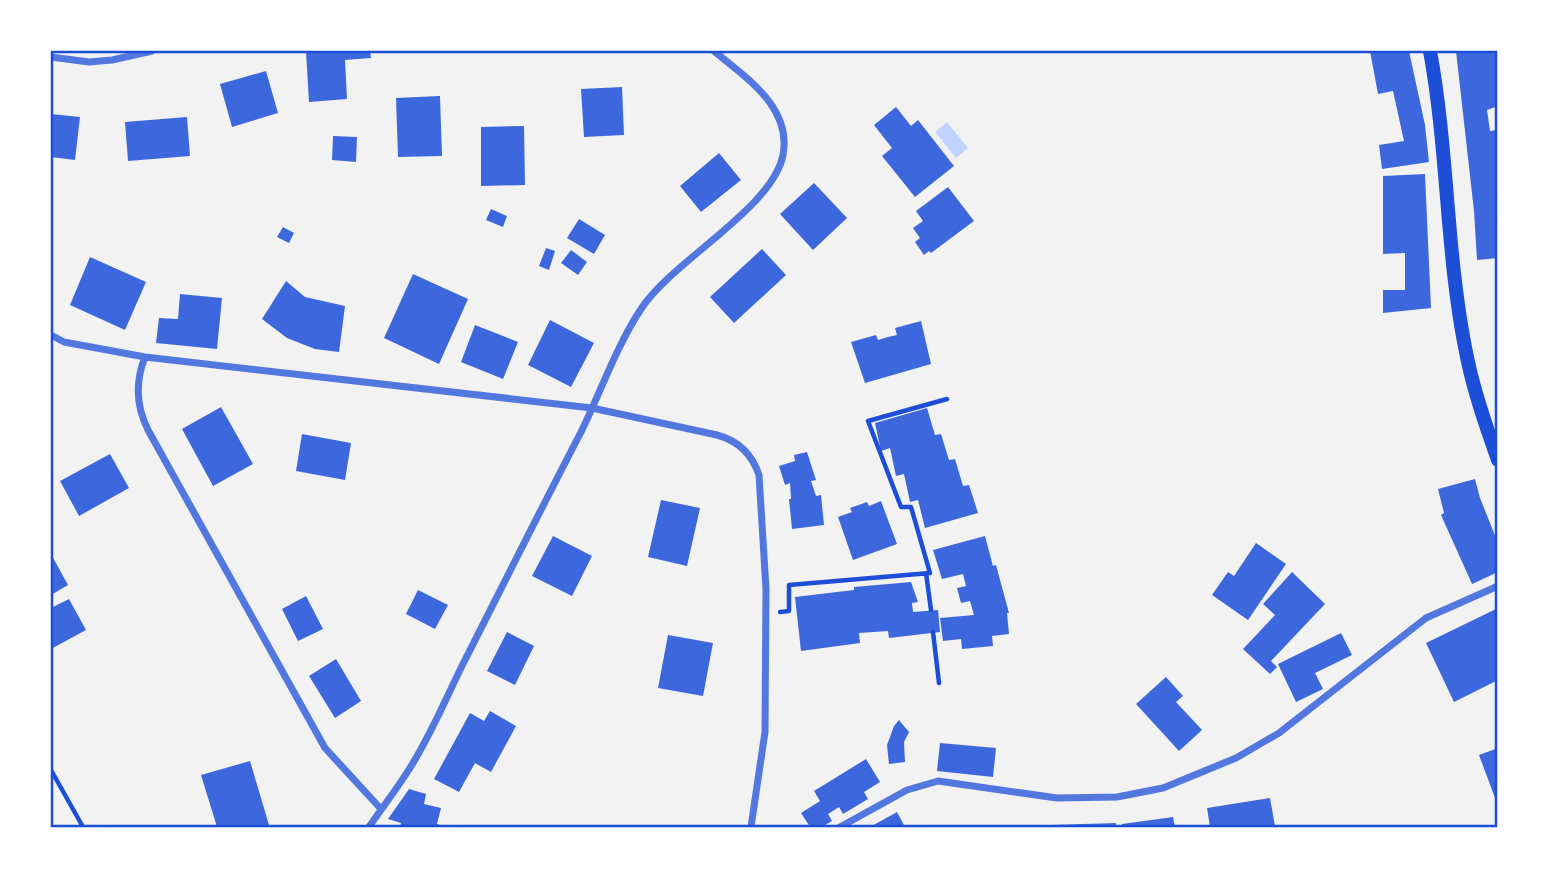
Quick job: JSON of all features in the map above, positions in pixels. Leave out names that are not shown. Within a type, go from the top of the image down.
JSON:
[{"type":"main road","points":[[1430,51],[1442,127],[1463,337],[1474,384],[1498,460]]},
{"type":"street","points":[[51,57],[89,62],[152,51]]},
{"type":"street","points":[[369,827],[409,770],[642,306],[768,188],[779,167],[783,143],[780,119],[774,108],[759,90],[714,51]]},
{"type":"street","points":[[51,335],[65,342],[145,357],[592,408],[726,437],[741,446],[756,467],[760,484],[766,589],[765,732],[751,827]]},
{"type":"street","points":[[145,357],[140,369],[138,394],[148,430],[324,748],[382,809]]},
{"type":"street","points":[[840,827],[906,790],[927,783],[949,782],[1056,798],[1116,797],[1163,788],[1236,758],[1279,733],[1426,618],[1498,586]]},
{"type":"path","points":[[789,611],[789,585],[930,573],[911,507],[901,507],[868,421],[947,399]]},
{"type":"path","points":[[926,573],[931,610]]},
{"type":"path","points":[[933,632],[939,683]]},
{"type":"path","points":[[51,770],[83,827]]},
{"type":"water","points":[[947,122],[968,148],[956,158],[935,132]]},
{"type":"building","points":[[306,51],[370,51],[371,58],[345,60],[347,99],[309,102]]},
{"type":"building","points":[[1370,51],[1409,51],[1425,125],[1429,162],[1382,169],[1379,145],[1404,141],[1393,91],[1378,94]]},
{"type":"building","points":[[1456,51],[1496,51],[1498,106],[1487,110],[1490,131],[1497,130],[1498,136],[1498,258],[1477,260]]},
{"type":"building","points":[[266,71],[278,113],[232,127],[220,84]]},
{"type":"building","points":[[622,87],[624,135],[584,137],[581,89]]},
{"type":"building","points":[[440,96],[442,156],[398,157],[396,98]]},
{"type":"building","points":[[896,107],[911,126],[918,120],[954,166],[915,197],[882,156],[892,148],[874,125]]},
{"type":"building","points":[[51,114],[80,117],[75,160],[51,157]]},
{"type":"building","points":[[187,117],[190,156],[128,161],[125,122]]},
{"type":"building","points":[[524,126],[525,185],[481,186],[481,127]]},
{"type":"building","points":[[333,136],[357,137],[356,162],[332,160]]},
{"type":"building","points":[[719,153],[741,180],[701,212],[680,186]]},
{"type":"building","points":[[1425,174],[1431,308],[1383,313],[1383,290],[1405,290],[1405,253],[1383,254],[1383,176]]},
{"type":"building","points":[[814,183],[847,218],[813,250],[780,214]]},
{"type":"building","points":[[948,187],[974,221],[931,253],[929,251],[924,255],[915,242],[920,238],[913,228],[923,221],[916,211]]},
{"type":"building","points":[[491,209],[507,216],[503,227],[486,220]]},
{"type":"building","points":[[579,219],[605,235],[594,254],[567,238]]},
{"type":"building","points":[[283,227],[294,233],[289,243],[277,237]]},
{"type":"building","points":[[546,248],[555,251],[549,270],[539,266]]},
{"type":"building","points":[[762,249],[786,275],[734,323],[710,297]]},
{"type":"building","points":[[571,250],[587,262],[578,275],[561,263]]},
{"type":"building","points":[[90,257],[146,282],[125,330],[70,305]]},
{"type":"building","points":[[413,274],[468,299],[439,364],[384,338]]},
{"type":"building","points":[[286,281],[305,297],[345,306],[339,352],[315,349],[287,338],[262,319]]},
{"type":"building","points":[[180,294],[222,298],[217,349],[156,343],[159,318],[178,319]]},
{"type":"building","points":[[550,320],[594,343],[571,387],[528,365]]},
{"type":"building","points":[[921,321],[931,364],[865,383],[851,342],[876,335],[878,340],[897,335],[895,328]]},
{"type":"building","points":[[475,325],[518,342],[503,379],[461,362]]},
{"type":"building","points":[[221,407],[253,464],[213,486],[182,429]]},
{"type":"building","points":[[927,408],[935,435],[941,434],[949,460],[955,459],[963,486],[969,485],[978,513],[925,528],[918,500],[910,502],[904,474],[896,476],[890,448],[881,451],[875,423]]},
{"type":"building","points":[[302,434],[351,443],[345,480],[296,471]]},
{"type":"building","points":[[807,452],[816,480],[811,481],[816,496],[821,495],[824,525],[792,529],[790,483],[785,485],[779,466],[795,461],[794,455]]},
{"type":"building","points":[[110,454],[129,488],[79,516],[60,481]]},
{"type":"building","points":[[1475,479],[1498,543],[1498,572],[1472,584],[1441,515],[1444,513],[1438,489]]},
{"type":"building","points":[[661,500],[700,508],[687,566],[648,557]]},
{"type":"building","points":[[881,501],[897,544],[853,560],[838,517],[852,512],[850,508],[867,502],[869,506]]},
{"type":"building","points":[[553,536],[592,556],[572,596],[532,576]]},
{"type":"building","points":[[985,536],[1009,613],[1009,634],[992,636],[993,646],[962,649],[961,639],[943,641],[940,618],[974,615],[970,601],[961,603],[957,588],[966,586],[963,574],[942,579],[933,550]]},
{"type":"building","points":[[1256,543],[1286,564],[1248,620],[1212,595],[1228,572],[1234,576]]},
{"type":"building","points":[[51,554],[68,585],[51,595]]},
{"type":"building","points":[[1292,572],[1325,604],[1271,661],[1277,667],[1270,674],[1243,649],[1275,615],[1263,604]]},
{"type":"building","points":[[911,582],[918,602],[912,603],[913,612],[938,610],[940,632],[889,638],[888,631],[859,633],[860,643],[801,651],[795,597],[854,590],[854,587]]},
{"type":"building","points":[[418,590],[448,605],[435,629],[406,614]]},
{"type":"building","points":[[306,596],[323,629],[298,641],[282,609]]},
{"type":"building","points":[[69,599],[86,630],[51,649],[51,608]]},
{"type":"building","points":[[1498,608],[1498,680],[1454,702],[1426,643]]},
{"type":"building","points":[[507,632],[534,646],[515,685],[487,671]]},
{"type":"building","points":[[1341,633],[1352,655],[1315,673],[1323,689],[1296,702],[1278,664]]},
{"type":"building","points":[[668,635],[713,643],[703,696],[658,688]]},
{"type":"building","points":[[336,659],[361,701],[335,718],[309,676]]},
{"type":"building","points":[[1166,677],[1183,696],[1176,702],[1202,730],[1179,751],[1136,704]]},
{"type":"building","points":[[490,711],[516,726],[491,772],[475,763],[459,792],[434,779],[470,713],[484,721]]},
{"type":"building","points":[[899,720],[909,732],[904,742],[905,762],[889,764],[887,745]]},
{"type":"building","points":[[940,743],[996,748],[993,777],[937,771]]},
{"type":"building","points":[[1498,748],[1498,806],[1479,755]]},
{"type":"building","points":[[866,759],[880,782],[864,792],[868,799],[843,814],[839,807],[828,814],[832,821],[822,827],[810,827],[801,813],[820,801],[814,791]]},
{"type":"building","points":[[250,761],[269,825],[217,827],[201,775]]},
{"type":"building","points":[[409,789],[426,794],[424,804],[441,808],[437,824],[445,827],[400,827],[401,823],[388,819]]},
{"type":"building","points":[[1270,798],[1275,826],[1210,827],[1207,808]]},
{"type":"building","points":[[897,812],[905,827],[870,827]]},
{"type":"building","points":[[1173,817],[1175,827],[1122,827],[1122,824]]},
{"type":"building","points":[[1116,823],[1116,827],[1051,827],[1051,825]]}]
